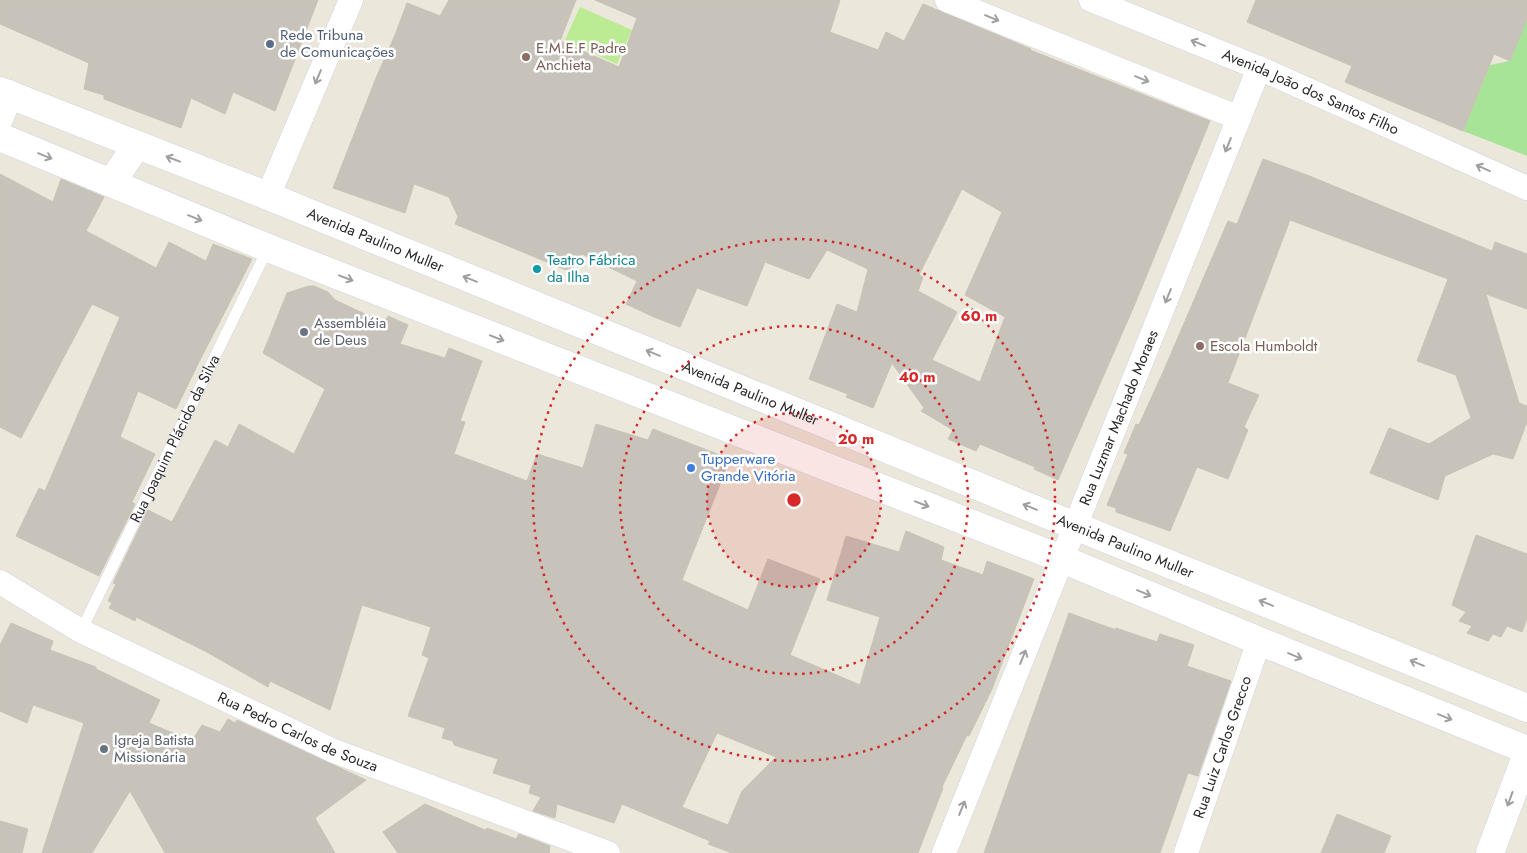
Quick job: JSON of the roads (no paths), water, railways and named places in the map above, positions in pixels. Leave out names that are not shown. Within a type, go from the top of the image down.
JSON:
[{"type":"main road","name":"Avenida Paulino Muller","points":[[3,101],[137,145],[268,196],[1527,708]]},
{"type":"main road","points":[[0,137],[268,248],[1062,559],[1527,752],[1490,853]]},
{"type":"main road","points":[[111,183],[137,145]]},
{"type":"street","points":[[268,196],[351,0]]},
{"type":"street","points":[[946,0],[1239,118]]},
{"type":"street","name":"Avenida João dos Santos Filho","points":[[1091,0],[1259,68],[1527,188]]},
{"type":"street","name":"Rua Luzmar Machado Moraes","points":[[944,853],[1259,68]]},
{"type":"street","name":"Rua Pedro Carlos de Souza","points":[[0,582],[81,631],[334,751],[608,853]]},
{"type":"street","name":"Rua Luiz Carlos Grecco","points":[[1186,853],[1259,642]]},
{"type":"lane","name":"Rua Joaquim Plácido da Silva","points":[[81,631],[268,248]]},
{"type":"place","name":"Rede Tribuna de Comunicações","points":[[270,44]]},
{"type":"place","name":"E.M.E.F Padre Anchieta","points":[[526,57]]},
{"type":"place","name":"Teatro Fábrica da Ilha","points":[[537,269]]},
{"type":"place","name":"Assembléia de Deus","points":[[304,332]]},
{"type":"place","name":"Escola Humboldt","points":[[1200,346]]},
{"type":"place","name":"Tupperware Grande Vitória","points":[[691,468]]},
{"type":"place","name":"Igreja Batista Missionária","points":[[104,749]]}]
